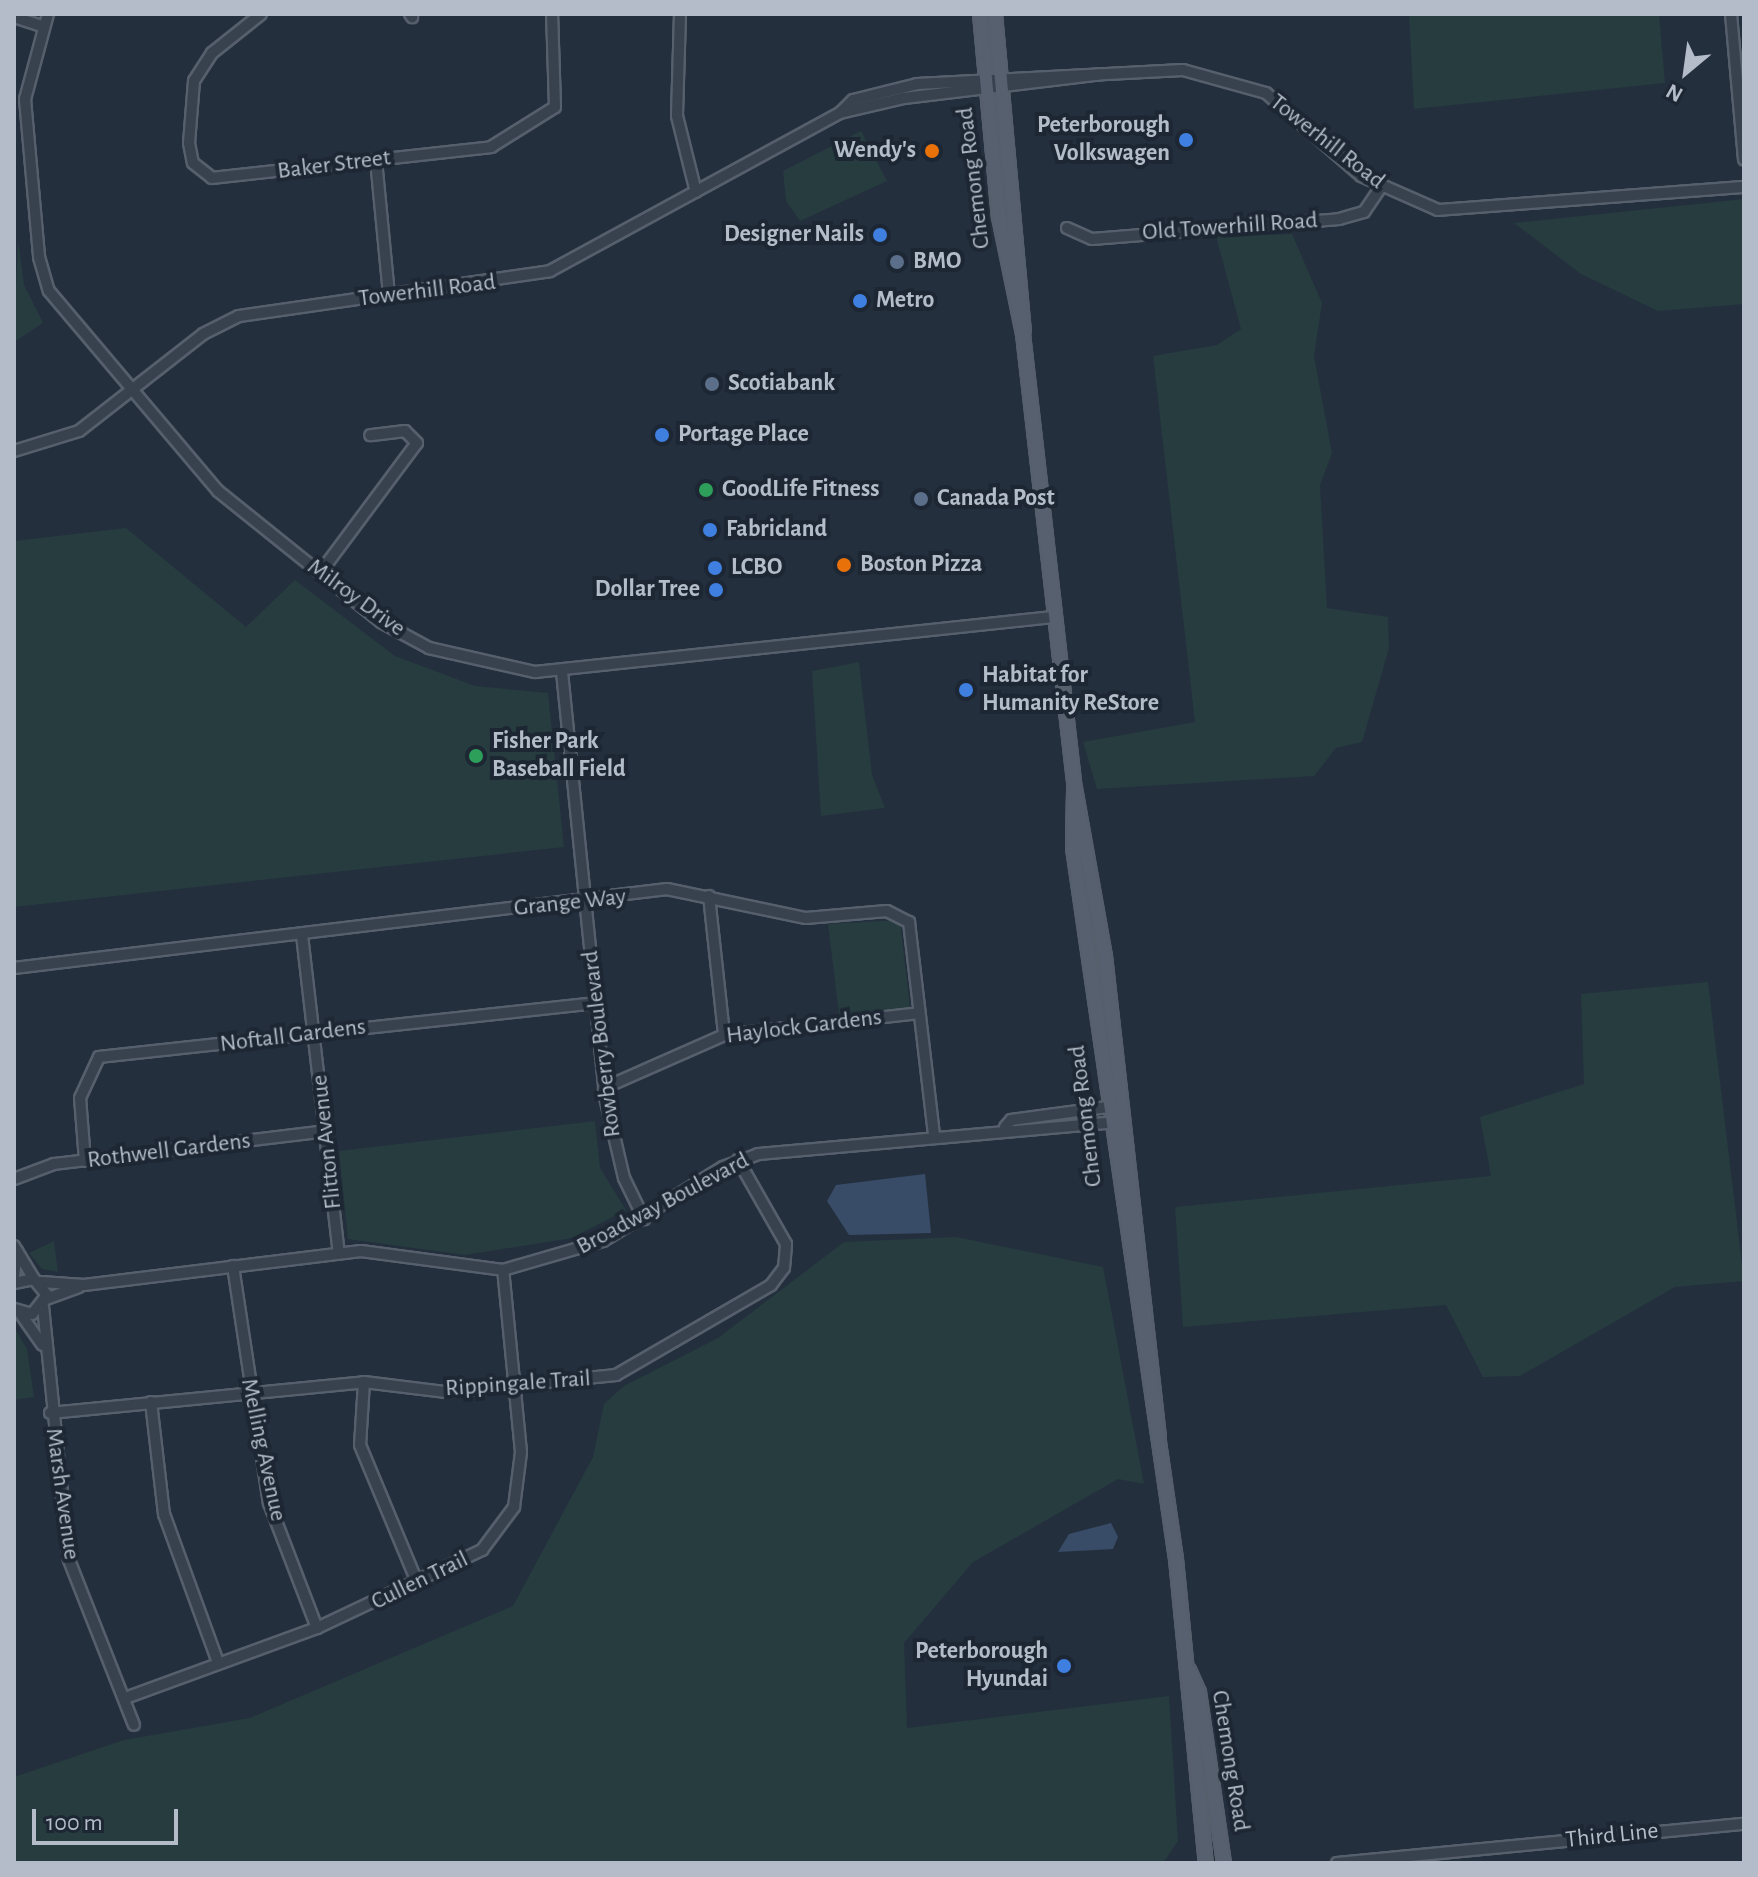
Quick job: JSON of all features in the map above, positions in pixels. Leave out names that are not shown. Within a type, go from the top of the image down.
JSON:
[{"type":"main road","name":"Chemong Road","points":[[980,14],[1003,244],[1023,334]]},
{"type":"main road","name":"Chemong Road","points":[[995,14],[1023,334],[1053,617],[1122,1105],[1188,1667],[1189,1745],[1206,1863]]},
{"type":"main road","name":"Chemong Road","points":[[1075,788],[1073,848],[1107,1123],[1159,1438]]},
{"type":"main road","name":"Chemong Road","points":[[1188,1667],[1199,1692],[1224,1863]]},
{"type":"street","name":"Milroy Drive","points":[[48,14],[42,26],[25,99],[39,257],[49,291],[218,491],[381,622],[429,648],[489,667],[562,672],[1053,617]]},
{"type":"street","name":"Baker Street","points":[[261,14],[212,53],[194,81],[187,113],[197,169],[225,179],[491,147],[555,107],[552,14]]},
{"type":"street","points":[[680,14],[677,116],[696,192]]},
{"type":"street","points":[[1731,14],[1744,159]]},
{"type":"street","points":[[14,17],[42,26]]},
{"type":"street","name":"Towerhill Road","points":[[14,451],[79,431],[203,334],[239,316],[550,271],[840,113],[904,98],[1101,74],[1183,70],[1244,83],[1298,114],[1380,188],[1438,210],[1744,187]]},
{"type":"street","points":[[376,160],[389,296]]},
{"type":"street","name":"Old Towerhill Road","points":[[1067,228],[1092,239],[1339,219],[1364,212],[1380,188]]},
{"type":"street","points":[[320,573],[417,443],[405,431],[370,435]]},
{"type":"street","name":"Rowberry Boulevard","points":[[562,672],[612,1142],[644,1219]]},
{"type":"street","name":"Grange Way","points":[[14,968],[667,889],[806,918],[900,916],[909,922],[934,1135]]},
{"type":"street","points":[[709,896],[724,1035]]},
{"type":"street","name":"Flitton Avenue","points":[[302,935],[339,1253]]},
{"type":"street","name":"Noftall Gardens","points":[[85,1161],[80,1098],[99,1057],[596,1003]]},
{"type":"street","name":"Haylock Gardens","points":[[604,1088],[724,1035],[919,1013]]},
{"type":"street","name":"Broadway Boulevard","points":[[1005,1127],[1011,1120],[1122,1105]]},
{"type":"street","name":"Broadway Boulevard","points":[[14,1283],[37,1280],[84,1285],[339,1253],[503,1270],[551,1260],[644,1219],[738,1160],[1005,1127],[1124,1122]]},
{"type":"street","name":"Rothwell Gardens","points":[[14,1179],[85,1161],[326,1131]]},
{"type":"street","name":"Rippingale Trail","points":[[50,1413],[248,1391],[364,1382],[446,1392],[616,1375],[771,1285],[784,1268],[786,1244],[738,1160]]},
{"type":"street","points":[[14,1276],[15,1248]]},
{"type":"street","points":[[15,1248],[37,1280]]},
{"type":"street","name":"Melling Avenue","points":[[233,1266],[248,1391],[269,1503],[317,1628]]},
{"type":"street","name":"Cullen Trail","points":[[128,1697],[317,1628],[418,1584],[482,1550],[514,1507],[521,1452],[517,1387],[503,1270]]},
{"type":"street","name":"Marsh Avenue","points":[[37,1280],[44,1303],[43,1347],[69,1560],[94,1632],[128,1697],[134,1725]]},
{"type":"street","name":"Broadway Boulevard","points":[[17,1311],[84,1285]]},
{"type":"street","name":"Marsh Avenue","points":[[17,1311],[43,1347]]},
{"type":"street","points":[[364,1382],[360,1445],[378,1502],[418,1584]]},
{"type":"street","points":[[151,1402],[164,1514],[218,1662]]},
{"type":"street","name":"Third Line","points":[[1337,1863],[1744,1824]]},
{"type":"green space","points":[[1409,14],[1659,14],[1665,83],[1414,109]]},
{"type":"green space","points":[[861,131],[887,181],[800,221],[786,201],[783,171]]},
{"type":"green space","points":[[1744,199],[1744,304],[1658,311],[1581,274],[1514,223]]},
{"type":"green space","points":[[1292,234],[1322,303],[1314,356],[1332,453],[1320,485],[1327,608],[1388,617],[1389,648],[1362,742],[1336,748],[1314,776],[1097,789],[1083,742],[1195,722],[1153,356],[1217,345],[1241,329],[1216,236]]},
{"type":"green space","points":[[18,239],[24,285],[43,323],[14,342]]},
{"type":"green space","points":[[126,528],[246,627],[295,580],[395,656],[475,686],[548,693],[564,847],[14,907],[14,541]]},
{"type":"green space","points":[[859,662],[872,775],[885,808],[821,816],[812,671]]},
{"type":"green space","points":[[900,920],[910,1008],[839,1014],[828,924]]},
{"type":"green space","points":[[1708,982],[1744,1281],[1675,1287],[1520,1376],[1483,1377],[1446,1305],[1183,1327],[1175,1207],[1491,1176],[1480,1117],[1584,1084],[1581,994]]},
{"type":"green space","points":[[595,1121],[600,1168],[626,1210],[572,1238],[465,1255],[348,1239],[339,1151]]},
{"type":"green space","points":[[956,1237],[1103,1267],[1144,1484],[1118,1479],[973,1562],[904,1643],[907,1728],[1169,1696],[1178,1841],[1163,1863],[14,1863],[14,1777],[124,1740],[250,1718],[513,1606],[593,1457],[604,1404],[624,1386],[718,1338],[844,1242]]},
{"type":"green space","points":[[54,1241],[58,1272],[42,1269],[29,1253]]},
{"type":"green space","points":[[14,1327],[27,1349],[34,1397],[14,1400]]},
{"type":"water","points":[[925,1174],[931,1233],[849,1235],[827,1201],[836,1185]]},
{"type":"water","points":[[1111,1523],[1118,1537],[1113,1549],[1058,1552],[1069,1534]]},
{"type":"place","name":"Peterborough Volkswagen","points":[[1186,140]]},
{"type":"place","name":"Wendy's","points":[[932,151]]},
{"type":"place","name":"Designer Nails","points":[[880,235]]},
{"type":"place","name":"BMO","points":[[897,262]]},
{"type":"place","name":"Metro","points":[[860,301]]},
{"type":"place","name":"Scotiabank","points":[[712,384]]},
{"type":"place","name":"Portage Place","points":[[662,435]]},
{"type":"place","name":"GoodLife Fitness","points":[[706,490]]},
{"type":"place","name":"Canada Post","points":[[921,499]]},
{"type":"place","name":"Fabricland","points":[[710,530]]},
{"type":"place","name":"Boston Pizza","points":[[844,565]]},
{"type":"place","name":"LCBO","points":[[715,568]]},
{"type":"place","name":"Dollar Tree","points":[[716,590]]},
{"type":"place","name":"Habitat for Humanity ReStore","points":[[966,690]]},
{"type":"place","name":"Fisher Park Baseball Field","points":[[476,756]]},
{"type":"place","name":"Peterborough Hyundai","points":[[1064,1666]]}]
